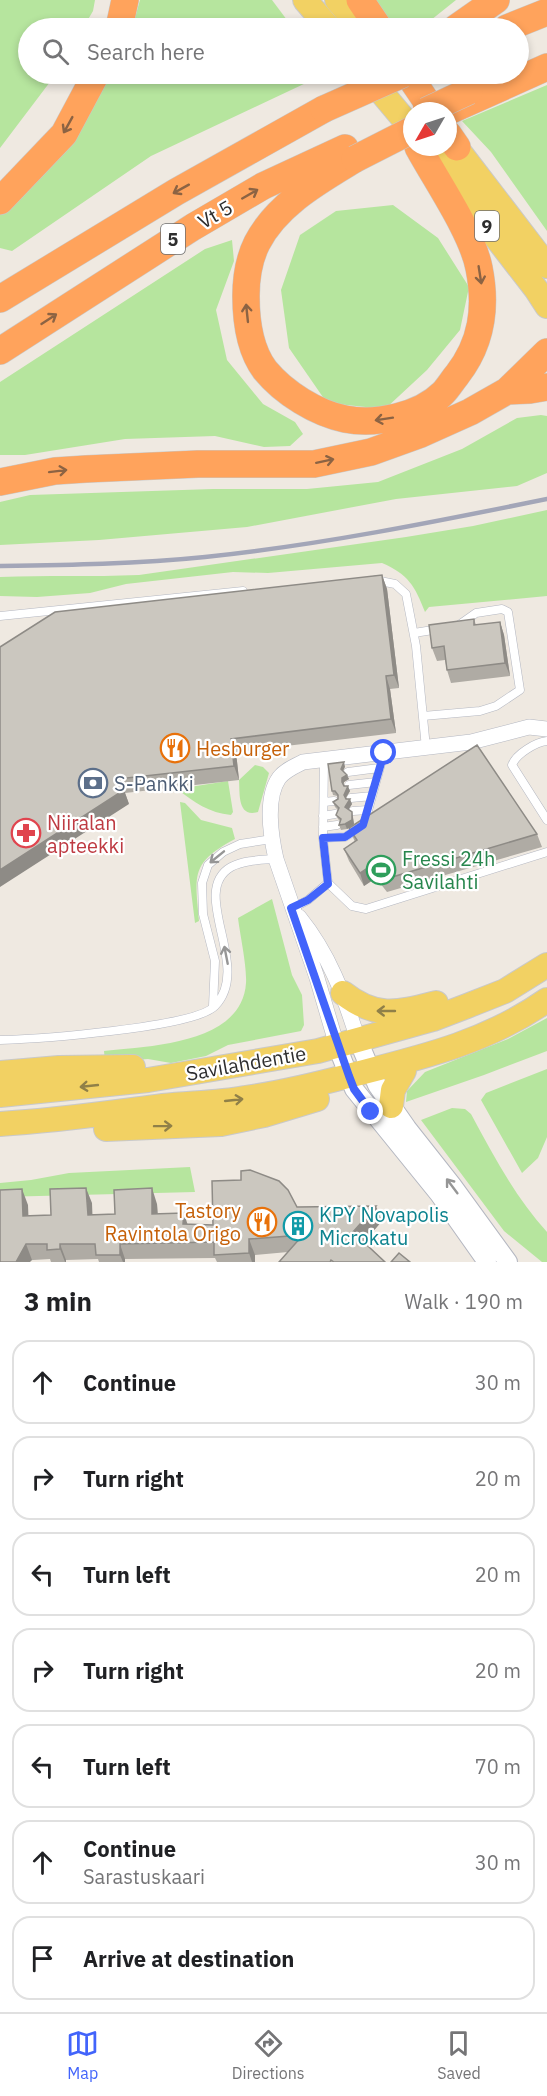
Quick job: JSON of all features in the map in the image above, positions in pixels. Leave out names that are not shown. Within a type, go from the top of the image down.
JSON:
[{"type":"highway","points":[[121,18],[125,0]]},
{"type":"highway","points":[[360,0],[372,18]]},
{"type":"highway","points":[[470,18],[496,0]]},
{"type":"highway","points":[[529,19],[547,12]]},
{"type":"highway","points":[[529,68],[547,60]]},
{"type":"highway","points":[[529,74],[547,67]]},
{"type":"highway","points":[[0,201],[64,134],[91,84]]},
{"type":"highway","points":[[322,106],[359,84]]},
{"type":"highway","points":[[322,106],[378,84]]},
{"type":"highway","points":[[415,84],[427,102]]},
{"type":"highway","name":"Vt 5","points":[[456,102],[493,84]]},
{"type":"highway","points":[[457,105],[471,95],[501,84]]},
{"type":"highway","name":"Vt 5","points":[[0,299],[322,106]]},
{"type":"highway","name":"Vt 5","points":[[0,351],[121,271],[263,186],[355,151],[403,127]]},
{"type":"highway","points":[[355,151],[300,193],[273,221],[257,244],[246,277],[246,308],[251,339],[264,369],[287,391],[316,409],[335,416],[372,421],[397,417],[419,409],[442,394],[468,359],[481,329],[482,292],[479,266],[465,231],[423,156]]},
{"type":"highway","points":[[0,482],[55,471],[86,469],[198,464],[314,464],[372,452],[421,434],[470,412],[507,391],[547,352]]},
{"type":"highway","points":[[507,391],[547,387]]},
{"type":"main road","points":[[305,0],[320,18]]},
{"type":"main road","points":[[338,0],[352,18]]},
{"type":"main road","points":[[376,84],[403,109]]},
{"type":"main road","points":[[401,84],[408,102]]},
{"type":"main road","name":"9","points":[[457,147],[547,266]]},
{"type":"main road","name":"9","points":[[433,156],[547,306]]},
{"type":"main road","name":"Savilahdentie","points":[[0,1095],[148,1080],[348,1043],[433,1019],[505,991],[547,964]]},
{"type":"main road","points":[[343,993],[359,1006],[378,1011],[394,1011],[418,1008],[486,989],[505,991]]},
{"type":"main road","name":"Savilahdentie","points":[[0,1124],[243,1099],[362,1079],[478,1038],[530,1012],[547,1000]]},
{"type":"main road","points":[[391,1106],[393,1090],[404,1071],[424,1056]]},
{"type":"main road","points":[[0,1072],[59,1068],[148,1067],[189,1072]]},
{"type":"main road","points":[[0,1137],[133,1127],[221,1124],[264,1115],[362,1079],[404,1071]]},
{"type":"street","points":[[487,1262],[362,1079],[348,1043],[317,978],[291,908],[276,859],[270,816],[273,792],[279,779],[290,768],[303,762],[471,742],[529,727],[545,737]]},
{"type":"street","points":[[291,908],[314,936],[343,993],[348,1043]]},
{"type":"street","points":[[362,1079],[391,1106],[508,1262]]},
{"type":"lane","points":[[367,580],[378,579],[395,584],[406,594],[414,633],[426,748]]},
{"type":"lane","points":[[0,616],[257,590]]},
{"type":"lane","points":[[414,633],[458,626],[476,613],[506,610],[510,621],[520,690],[496,706],[480,711],[423,716]]},
{"type":"lane","points":[[545,737],[514,759],[512,765],[547,820]]},
{"type":"lane","points":[[323,838],[345,837],[363,825],[384,753]]},
{"type":"lane","points":[[324,759],[328,788],[324,802],[323,838],[328,884],[352,906],[366,909],[547,852]]},
{"type":"lane","points":[[348,772],[380,768]]},
{"type":"lane","points":[[349,785],[376,782]]},
{"type":"lane","points":[[351,798],[372,796]]},
{"type":"lane","points":[[324,802],[334,801]]},
{"type":"lane","points":[[353,812],[368,810]]},
{"type":"lane","points":[[323,816],[335,814]]},
{"type":"lane","points":[[354,823],[365,821]]},
{"type":"lane","points":[[323,827],[337,825]]},
{"type":"lane","points":[[213,1009],[215,961],[203,914],[202,883],[208,865],[223,852],[240,843],[272,839]]},
{"type":"lane","points":[[0,1040],[139,1028],[195,1016],[213,1009],[224,994],[229,971],[214,896],[221,876],[231,867],[242,863],[276,859]]},
{"type":"lane","points":[[291,908],[308,900],[328,884]]},
{"type":"green space","points":[[0,0],[95,0],[89,18],[18,18],[18,84],[48,84],[0,148]]},
{"type":"green space","points":[[140,0],[272,0],[286,18],[135,18]]},
{"type":"green space","points":[[375,0],[456,0],[434,18],[385,18]]},
{"type":"green space","points":[[105,84],[304,84],[151,156],[12,251],[0,248],[0,213]]},
{"type":"green space","points":[[547,85],[547,231],[491,152],[462,121]]},
{"type":"green space","points":[[393,205],[438,238],[469,287],[460,330],[427,370],[385,409],[327,403],[289,348],[281,290],[300,235],[336,211]]},
{"type":"green space","points":[[232,240],[234,261],[216,310],[227,360],[263,404],[295,422],[303,434],[290,446],[264,447],[215,436],[125,439],[25,455],[0,455],[0,382],[205,249]]},
{"type":"green space","points":[[547,416],[547,473],[517,486],[396,499],[247,527],[99,540],[0,545],[0,502],[30,495],[213,489],[307,489],[378,482],[462,449],[517,418]]},
{"type":"green space","points":[[547,510],[547,596],[429,607],[425,612],[410,582],[382,563],[268,573],[233,572],[126,584],[90,593],[37,597],[0,596],[0,577],[139,575],[406,537]]},
{"type":"green space","points":[[255,765],[263,767],[269,773],[258,812],[251,813],[243,808],[241,803],[239,780]]},
{"type":"green space","points":[[228,781],[233,812],[231,815],[209,809],[177,789]]},
{"type":"green space","points":[[180,802],[185,803],[201,820],[232,828],[235,839],[210,855],[203,863],[197,881],[199,921],[195,923]]},
{"type":"green space","points":[[272,899],[292,975],[302,995],[304,1025],[301,1031],[228,1045],[206,1056],[171,1063],[148,1059],[105,1062],[104,1051],[145,1047],[191,1038],[229,1019],[241,1003],[246,983],[238,918]]},
{"type":"green space","points":[[547,1018],[547,1051],[406,1102],[407,1091],[425,1072],[508,1039]]},
{"type":"green space","points":[[547,1069],[547,1137],[538,1158],[522,1173],[481,1100],[486,1093]]},
{"type":"green space","points":[[452,1108],[465,1109],[471,1114],[515,1191],[547,1232],[547,1262],[542,1262],[504,1231],[421,1120]]},
{"type":"green space","points":[[190,1167],[195,1192],[0,1197],[0,1183],[69,1173]]},
{"type":"building","points":[[382,575],[394,675],[386,676],[391,719],[231,739],[234,766],[117,779],[124,790],[0,870],[0,647],[55,612]]},
{"type":"building","points":[[474,619],[474,625],[500,622],[505,663],[447,670],[444,646],[432,648],[429,625]]},
{"type":"building","points":[[477,745],[537,834],[382,880],[372,865],[360,873],[344,849],[357,840],[349,828]]},
{"type":"building","points":[[344,762],[341,769],[347,775],[342,778],[342,782],[344,786],[348,786],[344,795],[346,799],[350,799],[345,807],[352,812],[352,820],[339,825],[341,819],[336,815],[339,808],[333,802],[338,799],[338,795],[332,791],[328,764]]},
{"type":"building","name":"KPY Novapolis Microkatu","points":[[250,1170],[279,1181],[288,1190],[297,1207],[376,1206],[353,1232],[385,1262],[334,1262],[331,1260],[330,1262],[279,1262],[303,1235],[249,1239],[249,1253],[214,1255],[214,1242],[120,1244],[120,1255],[96,1255],[95,1244],[60,1244],[60,1249],[47,1250],[47,1244],[26,1244],[16,1262],[0,1262],[0,1190],[22,1189],[23,1216],[51,1215],[50,1189],[86,1188],[88,1215],[115,1214],[114,1190],[152,1188],[152,1214],[184,1213],[183,1224],[213,1225],[212,1181],[241,1180],[241,1171]]},
{"type":"building","points":[[399,1253],[410,1262],[391,1262]]},
{"type":"railway","points":[[0,566],[154,561],[248,552],[377,532],[547,499]]},
{"type":"place","name":"Hesburger","points":[[175,748]]},
{"type":"place","name":"S-Pankki","points":[[93,783]]},
{"type":"place","name":"Niiralan apteekki","points":[[26,833]]},
{"type":"place","name":"Fressi 24h Savilahti","points":[[381,870]]},
{"type":"place","name":"Tastory Ravintola Origo","points":[[262,1222]]},
{"type":"place","name":"KPY Novapolis Microkatu","points":[[298,1226]]},
{"type":"route","points":[[371,1112],[354,1089],[337,1046],[317,978],[291,908],[308,900],[328,884],[323,838],[345,837],[363,825],[384,753]]}]
